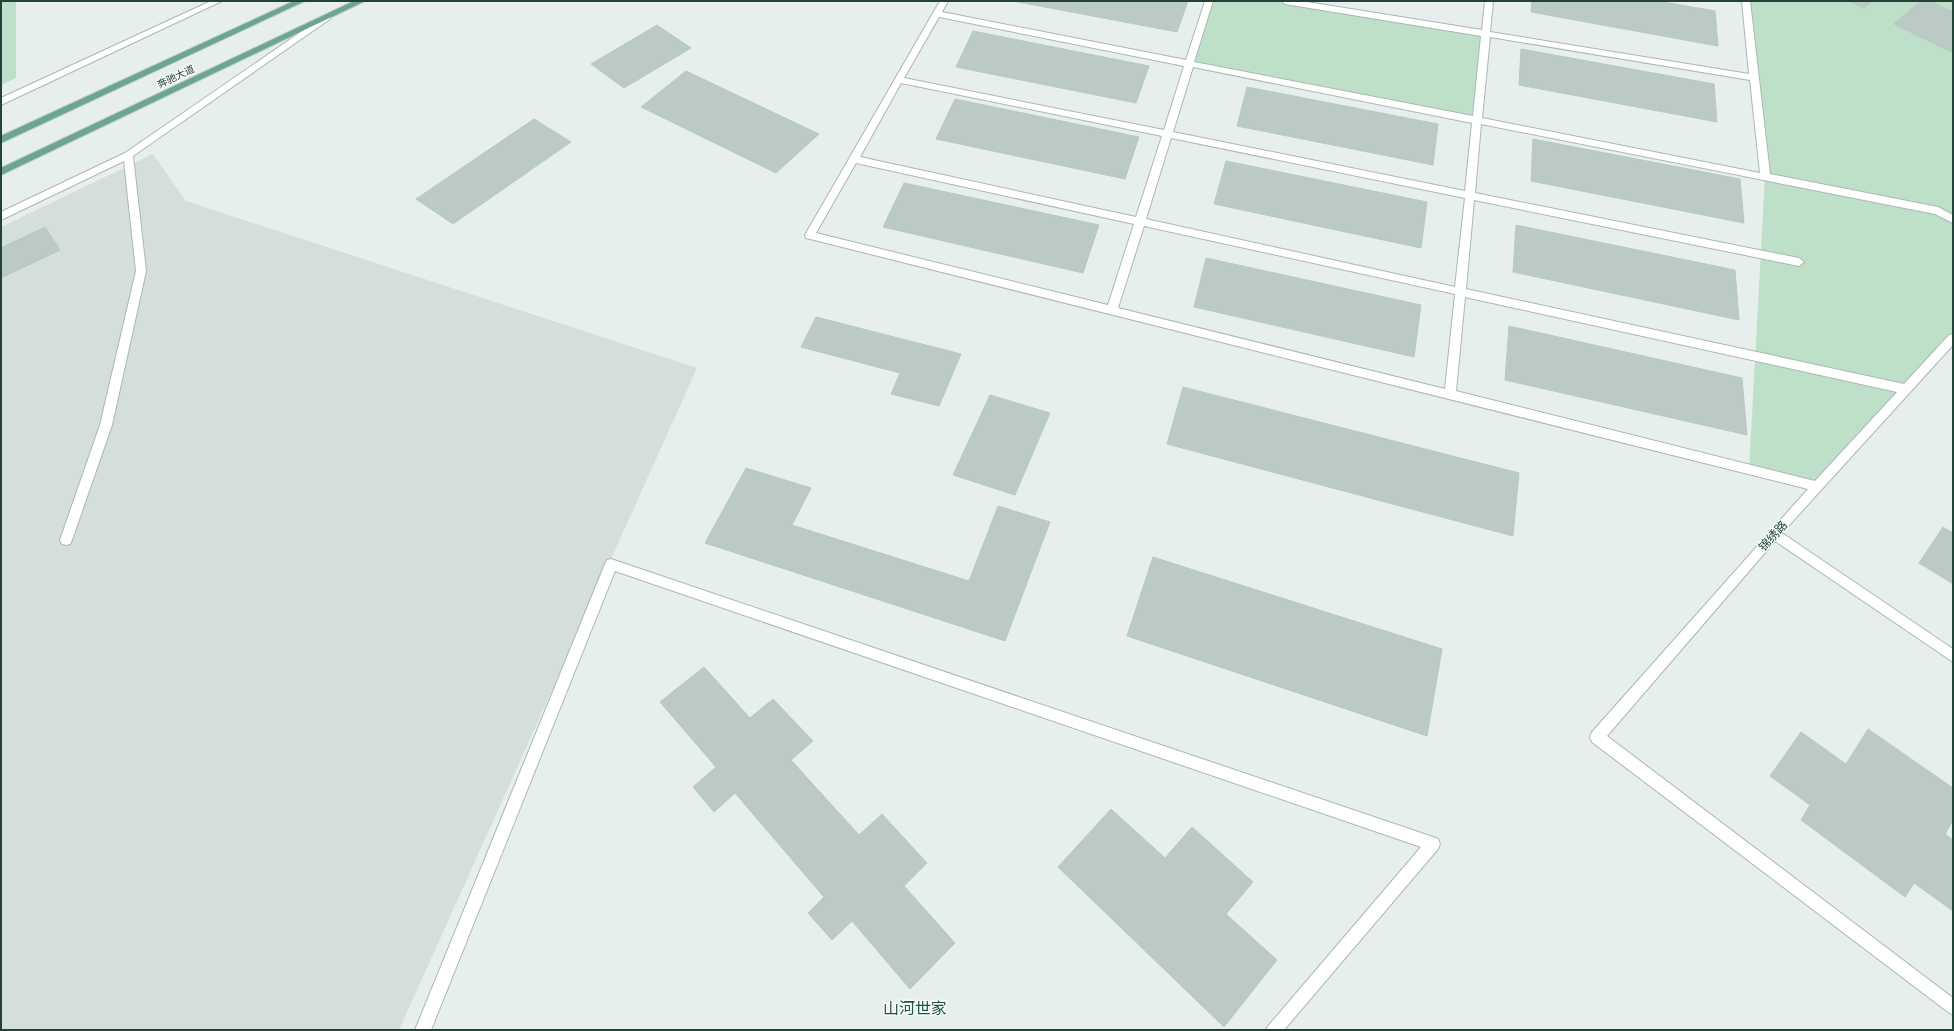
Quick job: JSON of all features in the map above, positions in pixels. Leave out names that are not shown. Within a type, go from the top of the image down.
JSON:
[{"type":"main road","name":"奔驰大道","points":[[1,140],[301,1]]},
{"type":"main road","name":"奔驰大道","points":[[1,172],[361,1]]},
{"type":"street","points":[[1,102],[218,1]]},
{"type":"street","points":[[944,1],[810,235],[1817,486]]},
{"type":"street","points":[[1112,311],[1210,1]]},
{"type":"street","points":[[1286,1],[1755,78]]},
{"type":"street","points":[[1450,395],[1489,1]]},
{"type":"street","points":[[1745,1],[1755,78],[1765,177]]},
{"type":"street","points":[[936,14],[1938,211],[1953,219]]},
{"type":"street","points":[[1,216],[128,155],[327,17]]},
{"type":"street","points":[[898,80],[1799,262]]},
{"type":"street","points":[[66,540],[106,425],[142,271],[128,155]]},
{"type":"street","points":[[854,159],[1906,389]]},
{"type":"street","name":"锦绣路","points":[[1953,338],[1774,534],[1597,737],[1953,1007]]},
{"type":"street","points":[[1774,534],[1953,656]]},
{"type":"street","points":[[423,1030],[611,564],[1432,844],[1274,1030]]},
{"type":"shaded area","points":[[153,154],[186,201],[697,368],[399,1030],[1,1030],[1,227]]},
{"type":"green space","points":[[1,1],[16,1],[16,78],[1,85]]},
{"type":"green space","points":[[1209,1],[1285,1],[1486,34],[1477,120],[1190,64]]},
{"type":"green space","points":[[1746,1],[1953,1],[1953,338],[1817,486],[1749,470],[1765,177]]},
{"type":"building","points":[[1013,1],[1188,1],[1177,32]]},
{"type":"building","points":[[1532,1],[1658,1],[1715,11],[1718,46],[1531,12]]},
{"type":"building","points":[[1849,1],[1873,1],[1864,8]]},
{"type":"building","points":[[1921,1],[1930,1],[1953,12],[1953,53],[1894,24]]},
{"type":"building","points":[[657,25],[691,48],[624,88],[591,64]]},
{"type":"building","points":[[973,31],[1149,66],[1136,103],[956,67]]},
{"type":"building","points":[[1521,49],[1714,84],[1717,122],[1519,85]]},
{"type":"building","points":[[686,71],[819,134],[776,173],[641,107]]},
{"type":"building","points":[[1247,87],[1438,124],[1433,165],[1237,126]]},
{"type":"building","points":[[955,99],[1139,137],[1125,179],[936,139]]},
{"type":"building","points":[[534,119],[571,142],[453,224],[416,199]]},
{"type":"building","points":[[1533,139],[1740,179],[1744,223],[1531,181]]},
{"type":"building","points":[[1226,161],[1427,202],[1421,248],[1214,204]]},
{"type":"building","points":[[904,183],[1099,225],[1083,273],[883,227]]},
{"type":"building","points":[[1516,225],[1735,270],[1739,320],[1513,272]]},
{"type":"building","points":[[45,227],[60,250],[1,278],[1,248]]},
{"type":"building","points":[[1206,258],[1421,305],[1414,357],[1194,307]]},
{"type":"building","points":[[816,317],[961,354],[939,406],[891,394],[900,373],[801,347]]},
{"type":"building","points":[[1509,326],[1742,378],[1747,435],[1505,380]]},
{"type":"building","points":[[1183,387],[1519,473],[1513,536],[1167,444]]},
{"type":"building","points":[[990,395],[1050,413],[1015,495],[953,475]]},
{"type":"building","points":[[746,468],[811,488],[792,525],[969,581],[998,506],[1050,522],[1005,641],[705,543]]},
{"type":"building","points":[[1943,527],[1953,533],[1953,584],[1919,563]]},
{"type":"building","points":[[1153,557],[1442,649],[1427,736],[1127,636]]},
{"type":"building","points":[[704,667],[750,718],[773,699],[813,741],[791,760],[859,835],[882,814],[927,863],[904,886],[955,943],[910,989],[852,921],[832,940],[808,913],[824,897],[735,793],[714,812],[693,787],[716,767],[660,702]]},
{"type":"building","points":[[1868,729],[1953,788],[1953,820],[1945,834],[1953,840],[1953,911],[1914,883],[1905,897],[1801,820],[1810,805],[1770,776],[1801,732],[1846,764]]},
{"type":"building","points":[[1111,809],[1165,858],[1192,827],[1253,882],[1226,914],[1277,960],[1224,1027],[1058,867]]},
{"type":"district","name":"山河世家","points":[[915,1008]]}]
